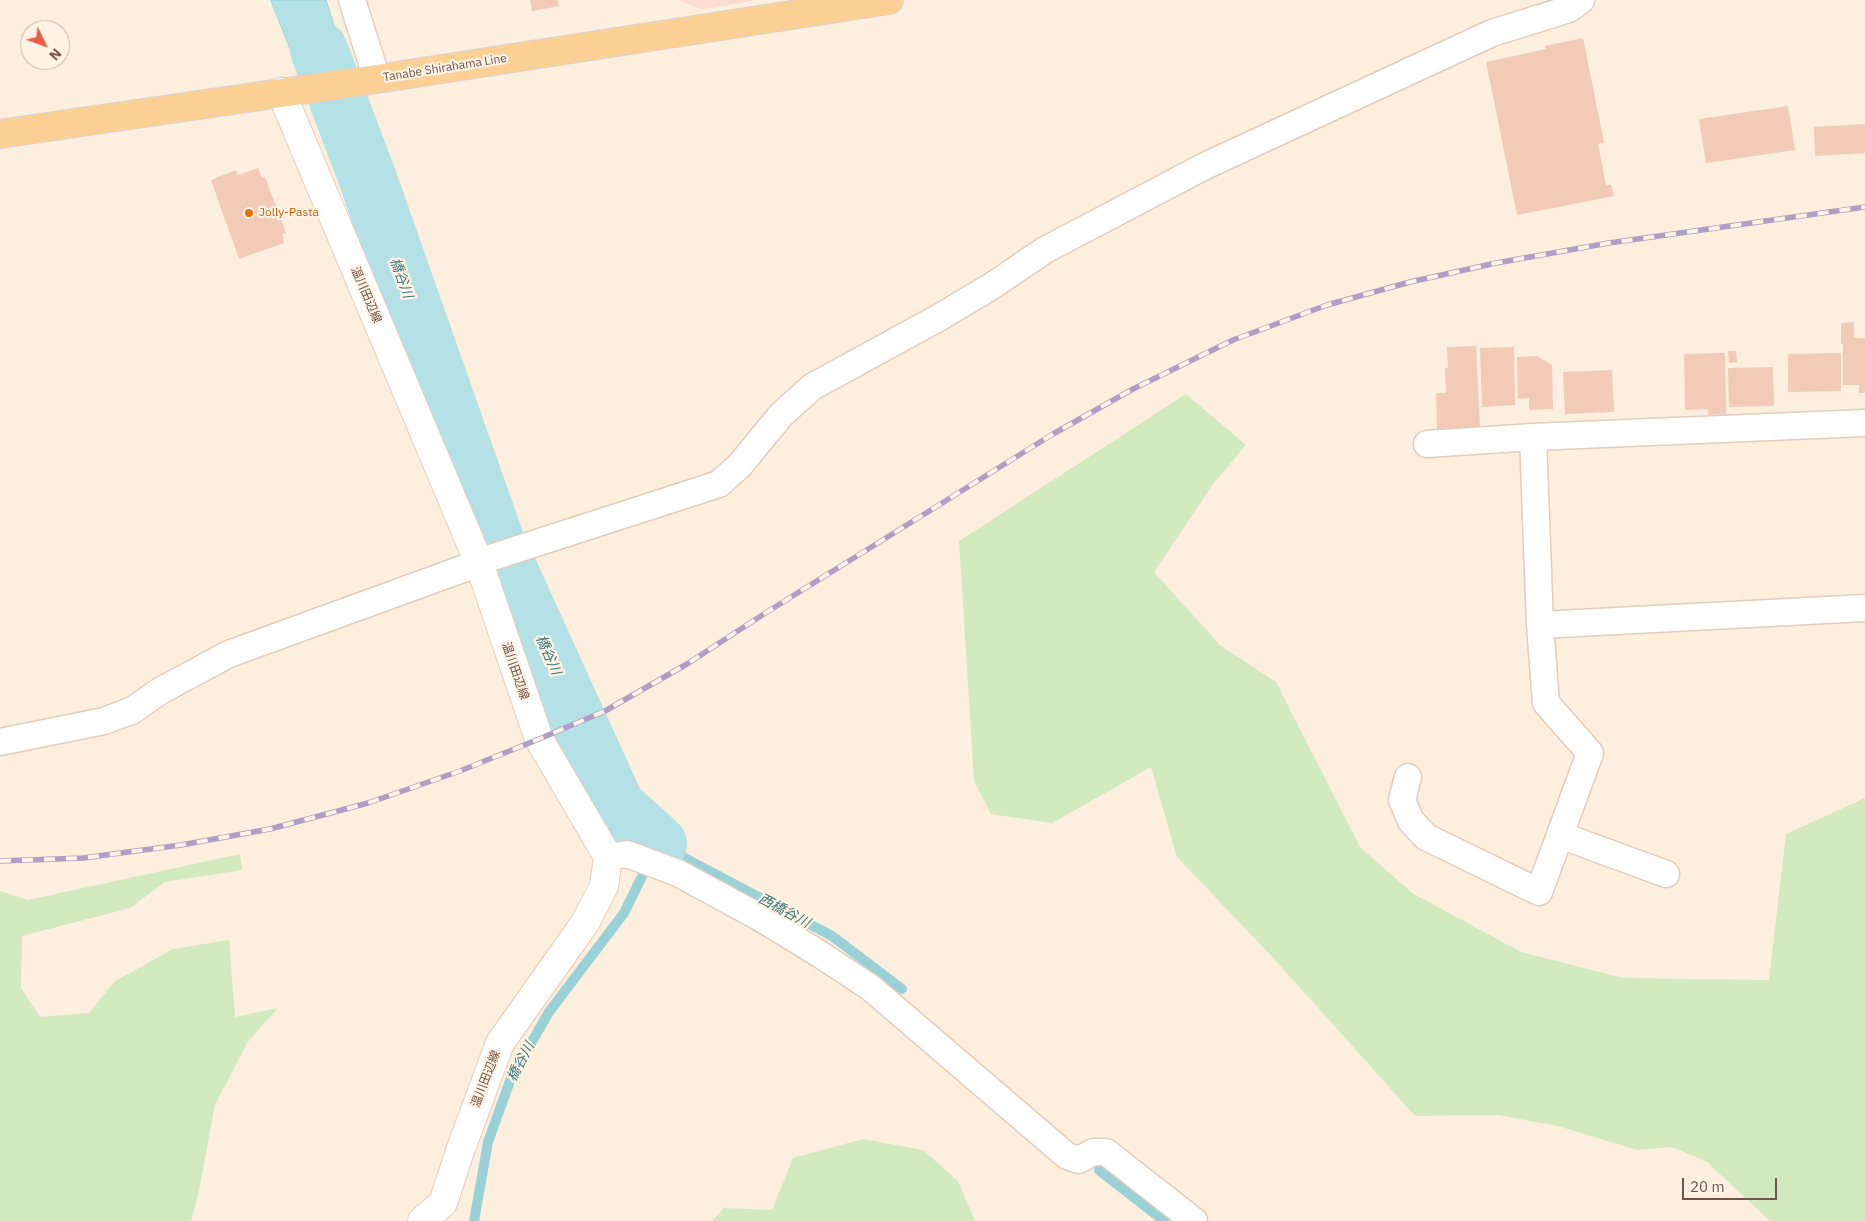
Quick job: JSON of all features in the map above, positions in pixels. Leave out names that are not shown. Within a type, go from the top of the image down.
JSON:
[{"type":"main road","name":"Tanabe Shirahama Line","points":[[0,134],[369,80],[889,0]]},
{"type":"main road","name":"温川田辺線","points":[[290,91],[483,561],[539,739],[618,856],[585,923],[500,1043],[460,1150],[443,1203],[422,1221]]},
{"type":"street","points":[[352,0],[369,80]]},
{"type":"street","points":[[0,742],[104,721],[133,710],[160,691],[229,654],[536,542],[719,484],[740,464],[781,415],[812,387],[940,317],[992,286],[1045,250],[1205,166],[1492,34],[1569,10],[1581,0]]},
{"type":"street","points":[[1427,444],[1533,437],[1865,423]]},
{"type":"street","points":[[1408,777],[1402,800],[1411,821],[1426,837],[1540,892],[1590,754],[1546,703],[1540,625],[1533,437]]},
{"type":"street","points":[[1540,625],[1865,608]]},
{"type":"street","points":[[1560,835],[1666,874]]},
{"type":"street","points":[[618,856],[678,873],[793,938],[871,988],[1067,1156],[1079,1160],[1093,1152],[1106,1152],[1194,1221]]},
{"type":"shaded area","points":[[679,0],[755,0],[702,10]]},
{"type":"green space","points":[[1186,394],[1246,445],[1213,484],[1154,572],[1220,645],[1276,682],[1360,847],[1412,893],[1521,952],[1623,978],[1769,980],[1786,834],[1865,798],[1865,1221],[1770,1221],[1707,1162],[1672,1147],[1637,1150],[1558,1126],[1497,1115],[1415,1116],[1277,962],[1177,857],[1151,767],[1052,823],[991,814],[974,781],[959,541]]},
{"type":"green space","points":[[240,854],[242,870],[165,882],[130,908],[22,936],[21,988],[40,1017],[89,1013],[115,981],[173,949],[229,940],[235,1017],[278,1008],[247,1043],[215,1105],[199,1191],[191,1221],[0,1221],[0,891],[28,900]]},
{"type":"green space","points":[[863,1139],[923,1150],[958,1181],[975,1221],[712,1221],[724,1208],[772,1210],[793,1158]]},
{"type":"water","points":[[271,0],[326,0],[340,44],[293,55]]},
{"type":"building","points":[[530,0],[558,0],[559,6],[532,11]]},
{"type":"building","points":[[1583,38],[1604,143],[1598,144],[1606,185],[1611,185],[1614,196],[1517,215],[1486,62],[1546,49],[1545,46]]},
{"type":"building","points":[[1788,106],[1795,150],[1706,163],[1699,119]]},
{"type":"building","points":[[1865,124],[1865,153],[1815,156],[1814,127]]},
{"type":"building","points":[[258,168],[262,178],[265,177],[286,233],[282,234],[284,243],[239,259],[211,180],[236,170],[238,175]]},
{"type":"building","points":[[1854,322],[1854,338],[1865,338],[1865,393],[1859,393],[1859,385],[1843,385],[1841,323]]},
{"type":"building","points":[[1476,346],[1480,427],[1437,429],[1436,393],[1446,393],[1445,368],[1448,368],[1447,347]]},
{"type":"building","points":[[1514,347],[1515,405],[1482,407],[1480,348]]},
{"type":"building","points":[[1728,351],[1736,351],[1737,362],[1729,363]]},
{"type":"building","points":[[1725,353],[1726,414],[1708,415],[1708,409],[1685,410],[1684,354]]},
{"type":"building","points":[[1841,353],[1841,391],[1788,392],[1788,354]]},
{"type":"building","points":[[1537,356],[1552,365],[1553,409],[1529,410],[1529,398],[1518,399],[1517,357]]},
{"type":"building","points":[[1773,367],[1774,406],[1729,407],[1728,368]]},
{"type":"building","points":[[1612,370],[1614,412],[1565,414],[1563,372]]},
{"type":"waterway","name":"橋谷川","points":[[319,50],[365,171],[495,540],[616,806],[658,844]]},
{"type":"waterway","name":"橋谷川","points":[[474,1221],[488,1142],[511,1078],[549,1012],[624,913],[658,844],[832,936],[902,989]]},
{"type":"waterway","name":"西橋谷川","points":[[1099,1170],[1164,1221]]},
{"type":"railway","points":[[0,861],[83,858],[181,845],[270,829],[368,803],[460,771],[539,739],[605,711],[687,664],[1053,434],[1133,389],[1233,340],[1327,305],[1410,282],[1496,263],[1609,243],[1865,207]]},
{"type":"place","name":"Jolly-Pasta","points":[[249,213]]}]
